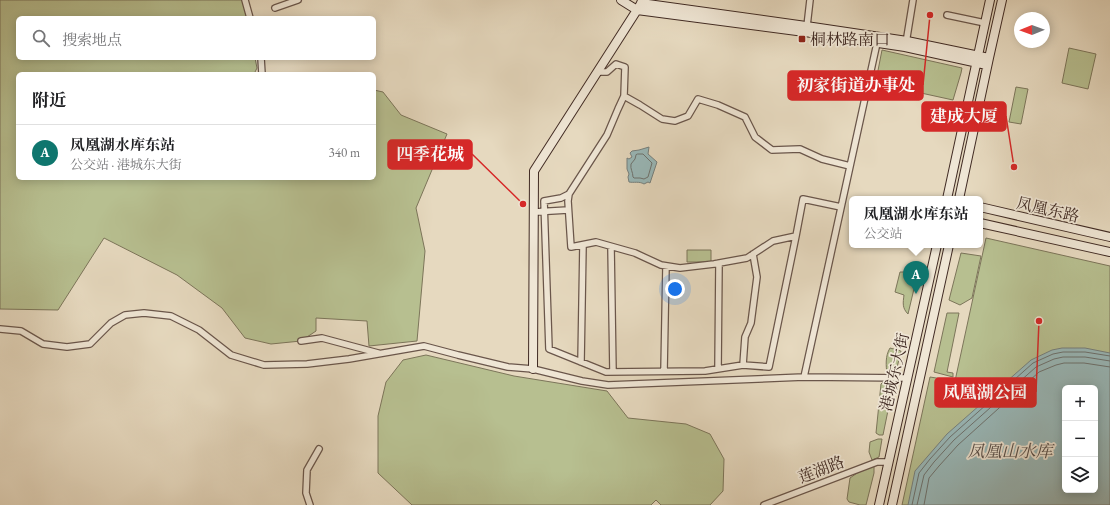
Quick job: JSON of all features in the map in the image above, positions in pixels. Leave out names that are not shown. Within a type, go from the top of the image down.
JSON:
[{"type":"street","points":[[245,0],[249,16]]},
{"type":"street","points":[[275,8],[298,0]]},
{"type":"street","points":[[621,0],[812,33],[877,43],[906,44]]},
{"type":"street","points":[[807,26],[810,0]]},
{"type":"street","points":[[906,44],[913,0]]},
{"type":"street","points":[[948,196],[990,0]]},
{"type":"street","points":[[960,196],[1002,0]]},
{"type":"street","points":[[640,4],[807,26],[906,44],[988,62]]},
{"type":"street","points":[[533,369],[534,171],[640,4]]},
{"type":"street","points":[[947,15],[985,23]]},
{"type":"street","points":[[804,377],[877,43]]},
{"type":"street","points":[[261,60],[262,72]]},
{"type":"street","points":[[598,72],[607,72],[616,64],[625,66],[624,96],[607,135],[569,194],[568,210],[571,247],[596,242],[635,253],[661,266],[680,268],[747,258],[773,241],[796,236]]},
{"type":"street","points":[[624,96],[662,119],[675,121],[688,116],[698,99],[745,117],[755,137],[772,150],[800,149],[822,159],[850,166]]},
{"type":"street","points":[[569,194],[561,198],[544,201],[549,349],[606,372],[706,371],[743,365],[769,367],[803,199],[841,207]]},
{"type":"street","name":"凤凰东路","points":[[983,208],[1110,237]]},
{"type":"street","points":[[534,212],[568,210]]},
{"type":"street","name":"凤凰东路","points":[[983,224],[1110,252]]},
{"type":"street","points":[[581,362],[583,245]]},
{"type":"street","points":[[611,247],[613,372]]},
{"type":"street","name":"港城东大街","points":[[879,505],[936,248]]},
{"type":"street","name":"港城东大街","points":[[892,505],[948,248]]},
{"type":"street","points":[[743,365],[745,337],[751,323],[757,277],[753,254]]},
{"type":"street","points":[[718,369],[719,263]]},
{"type":"street","points":[[664,371],[666,266]]},
{"type":"street","points":[[0,329],[22,331],[43,344],[67,346],[90,344],[111,323],[125,314],[144,313],[172,316],[199,330],[231,355],[264,365],[314,363],[349,359],[424,346],[508,367],[533,369],[608,385],[804,377],[907,378]]},
{"type":"street","points":[[301,341],[322,338],[380,354]]},
{"type":"street","points":[[310,505],[306,493],[306,470],[319,449]]},
{"type":"street","name":"莲湖路","points":[[764,505],[878,462],[888,462]]},
{"type":"green space","points":[[0,0],[248,0],[251,16],[16,16],[16,60],[255,60],[257,68],[255,72],[16,72],[16,180],[376,180],[376,90],[383,92],[401,115],[447,134],[416,208],[425,251],[417,341],[369,346],[367,321],[316,318],[316,331],[301,341],[271,344],[245,338],[222,308],[177,275],[104,238],[58,310],[0,309]]},
{"type":"green space","points":[[1069,48],[1096,54],[1088,89],[1062,83]]},
{"type":"green space","points":[[882,50],[962,68],[953,100],[889,86],[886,95],[874,91]]},
{"type":"green space","points":[[1016,87],[1028,89],[1021,124],[1009,122]]},
{"type":"green space","points":[[986,238],[1110,266],[1110,505],[902,505],[930,377],[955,381]]},
{"type":"green space","points":[[687,250],[711,250],[711,262],[687,262]]},
{"type":"green space","points":[[961,253],[981,256],[972,298],[960,305],[949,300]]},
{"type":"green space","points":[[900,272],[918,272],[908,314],[903,303],[904,295],[895,292]]},
{"type":"green space","points":[[947,313],[959,313],[947,372],[953,373],[953,377],[934,372]]},
{"type":"green space","points":[[890,348],[901,351],[895,376],[887,374],[886,364],[888,351]]},
{"type":"green space","points":[[426,355],[514,376],[607,391],[628,418],[686,424],[710,434],[724,459],[723,491],[710,505],[661,505],[656,500],[651,505],[412,505],[378,473],[378,416],[386,382],[403,360]]},
{"type":"green space","points":[[884,381],[894,381],[883,435],[879,435],[876,433],[881,384]]},
{"type":"green space","points":[[882,439],[879,457],[872,460],[869,452],[870,442]]},
{"type":"green space","points":[[874,466],[874,473],[866,505],[849,502],[847,499],[850,478],[860,471]]},
{"type":"water","points":[[649,147],[648,154],[657,162],[650,183],[648,182],[644,184],[629,182],[627,158],[629,159],[632,157],[630,153],[632,151]]},
{"type":"water","name":"凤凰山水库","points":[[1062,348],[1085,348],[1110,353],[1110,505],[908,505],[915,471],[947,434],[1031,360],[1052,350]]},
{"type":"place","name":"初家街道办事处","points":[[930,15]]},
{"type":"place","name":"桐林路南口","points":[[802,39]]},
{"type":"place","name":"建成大厦","points":[[1014,167]]},
{"type":"place","name":"四季花城","points":[[523,204]]},
{"type":"place","name":"凤凰湖水库东站","points":[[916,294]]},
{"type":"place","name":"凤凰湖公园","points":[[1039,321]]}]
